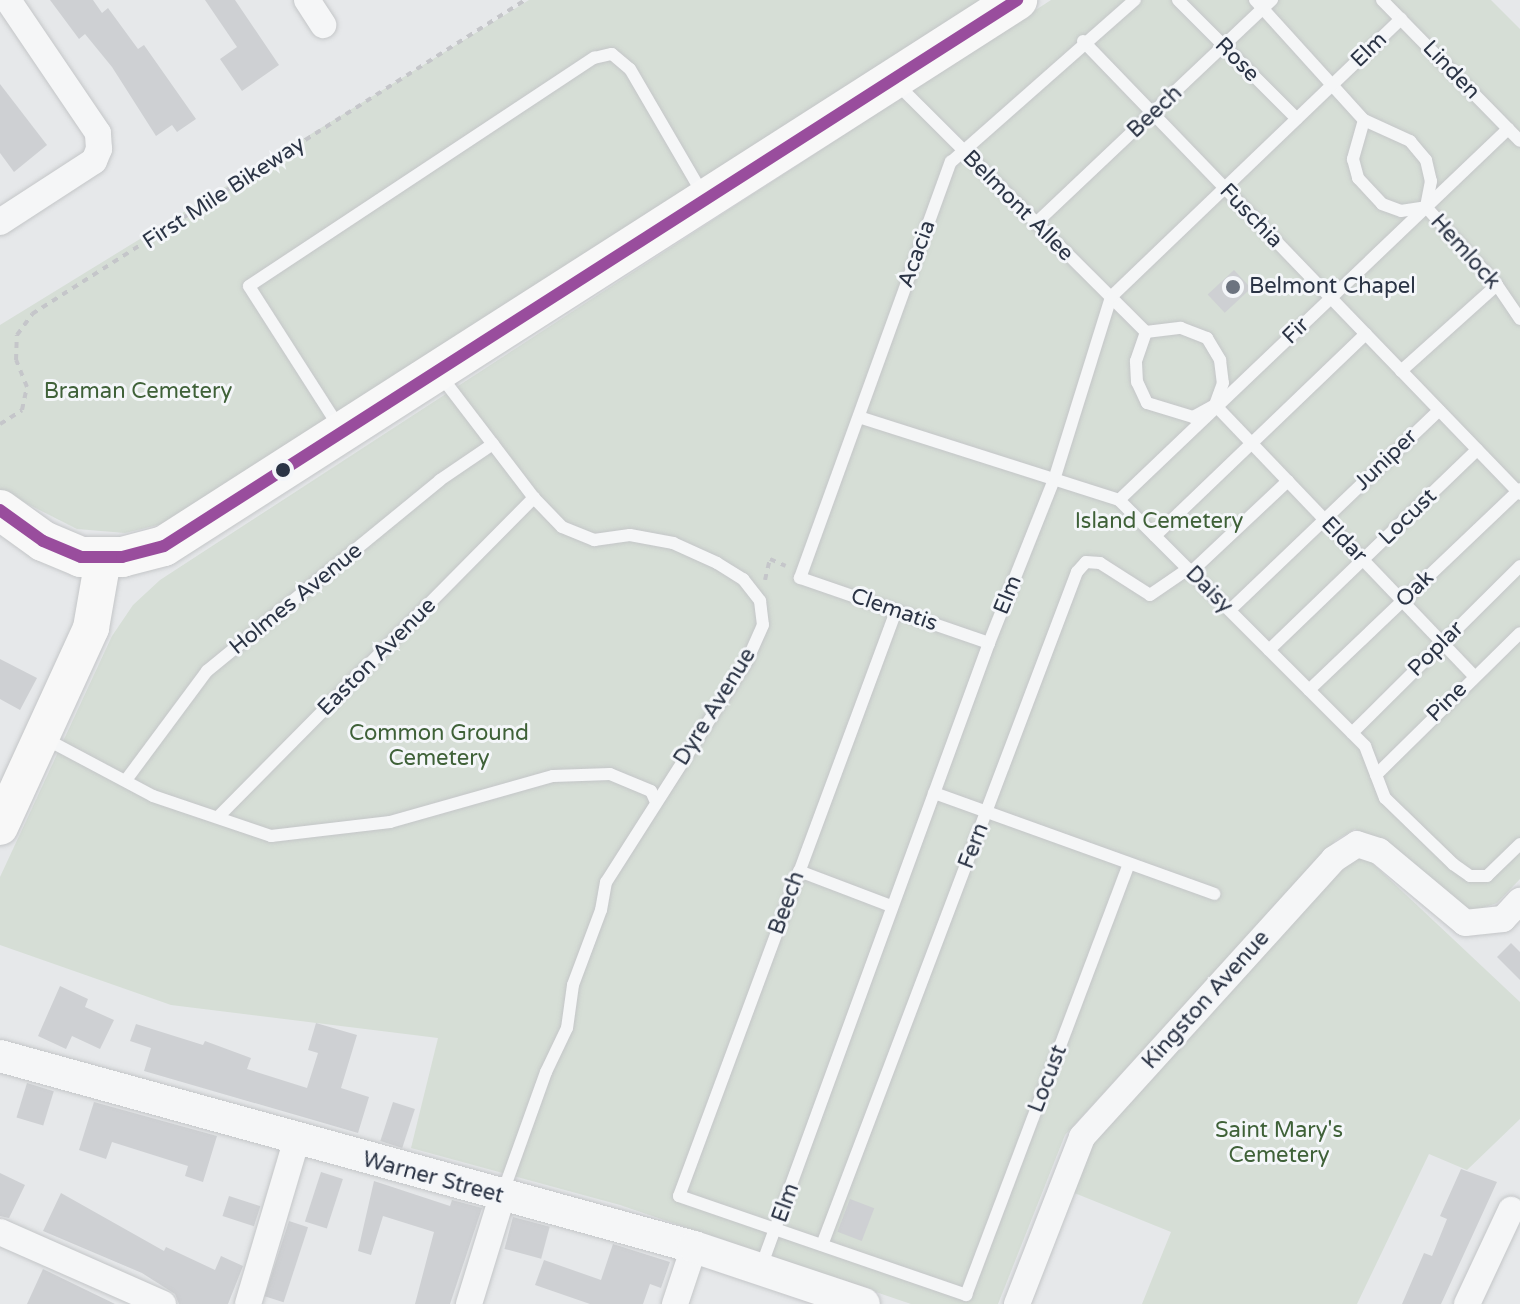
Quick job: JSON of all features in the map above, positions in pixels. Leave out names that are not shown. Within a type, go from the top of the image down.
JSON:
[{"type":"main road","points":[[0,510],[62,552],[103,559],[148,551],[183,536],[1017,0]]},
{"type":"main road","points":[[0,827],[91,628],[103,559]]},
{"type":"street","points":[[0,222],[94,161],[98,133],[8,0]]},
{"type":"street","points":[[307,0],[323,25]]},
{"type":"street","name":"Kingston Avenue","points":[[1017,1304],[1082,1137],[1334,859],[1357,844],[1379,851],[1442,908],[1476,924],[1503,919],[1520,901]]},
{"type":"street","name":"Warner Street","points":[[0,1056],[296,1142],[694,1247],[864,1304]]},
{"type":"street","points":[[248,1304],[296,1142]]},
{"type":"street","points":[[469,1304],[502,1197]]},
{"type":"street","points":[[1467,1304],[1511,1210]]},
{"type":"street","points":[[0,1232],[163,1304]]},
{"type":"street","points":[[675,1304],[694,1247]]},
{"type":"lane","name":"Acacia","points":[[801,574],[951,162],[1083,41],[1135,0]]},
{"type":"lane","name":"Rose","points":[[1178,0],[1297,119]]},
{"type":"lane","name":"Linden","points":[[1382,0],[1520,141]]},
{"type":"lane","name":"Beech","points":[[1036,223],[1224,46],[1263,3]]},
{"type":"lane","name":"Hemlock","points":[[1263,3],[1364,120],[1410,141],[1426,160],[1431,181],[1426,207]]},
{"type":"lane","name":"Elm","points":[[761,1267],[777,1230],[891,906],[989,643],[1054,480],[1111,297],[1401,19]]},
{"type":"lane","name":"Fuschia","points":[[1083,41],[1519,492]]},
{"type":"lane","points":[[343,433],[249,286],[518,106],[594,58],[612,54],[630,69],[706,198]]},
{"type":"lane","name":"Belmont Allee","points":[[892,79],[1146,332]]},
{"type":"lane","name":"Hemlock","points":[[1364,120],[1353,159],[1358,178],[1382,204],[1401,211],[1426,207]]},
{"type":"lane","name":"Fir","points":[[1119,500],[1215,405],[1508,129]]},
{"type":"lane","name":"Hemlock","points":[[1426,207],[1497,285],[1520,319]]},
{"type":"lane","points":[[1401,371],[1497,285]]},
{"type":"lane","points":[[1181,328],[1207,338],[1220,360],[1223,383],[1215,405],[1193,417],[1147,403],[1137,382],[1136,361],[1146,332],[1181,328]]},
{"type":"lane","points":[[1155,536],[1366,334]]},
{"type":"lane","points":[[438,372],[534,498],[562,527],[594,540],[630,535],[688,550],[743,579],[760,601]]},
{"type":"lane","name":"Eldar","points":[[1215,405],[1474,676]]},
{"type":"lane","name":"Juniper","points":[[1230,610],[1439,410]]},
{"type":"lane","name":"Daisy","points":[[859,417],[1119,500],[1365,746],[1385,798],[1453,864],[1479,876],[1487,876],[1520,844]]},
{"type":"lane","name":"Holmes Avenue","points":[[126,780],[207,671],[440,480],[493,444]]},
{"type":"lane","name":"Locust","points":[[1269,650],[1477,450]]},
{"type":"lane","points":[[1190,570],[1288,481]]},
{"type":"lane","name":"Oak","points":[[1309,690],[1519,492]]},
{"type":"lane","name":"Easton Avenue","points":[[219,816],[534,498]]},
{"type":"lane","name":"Fern","points":[[822,1245],[1077,572],[1086,562],[1100,563],[1150,595],[1190,570]]},
{"type":"lane","name":"Poplar","points":[[1352,733],[1520,566]]},
{"type":"lane","name":"Clematis","points":[[801,574],[989,643]]},
{"type":"lane","name":"Dyre Avenue","points":[[502,1197],[546,1072],[567,1028],[573,985],[601,910],[606,882],[655,800],[747,661],[763,625],[760,601]]},
{"type":"lane","name":"Beech","points":[[777,1230],[679,1196],[896,611]]},
{"type":"lane","name":"Pine","points":[[1376,775],[1520,633]]},
{"type":"lane","points":[[41,737],[153,796],[271,836],[325,833],[390,822],[553,776],[610,774],[651,791],[655,800]]},
{"type":"lane","points":[[934,793],[1214,894]]},
{"type":"lane","name":"Locust","points":[[822,1245],[966,1295],[1129,864]]},
{"type":"lane","points":[[799,871],[891,906]]},
{"type":"lane","points":[[777,1230],[822,1245]]},
{"type":"path","name":"First Mile Bikeway","points":[[0,424],[22,410],[27,387],[16,360],[17,335],[32,314],[525,0]]},
{"type":"path","points":[[760,601],[770,559],[801,574]]},
{"type":"green space","name":"Braman Cemetery","points":[[529,0],[984,0],[170,522],[125,533],[77,529],[0,490],[0,325]]},
{"type":"green space","name":"Island Cemetery","points":[[1051,0],[1491,0],[1520,29],[1520,879],[1497,903],[1476,910],[1462,907],[1375,839],[1355,829],[1336,840],[1065,1135],[998,1304],[911,1304],[620,1205],[411,1148],[438,1038],[171,1005],[0,945],[0,877],[112,636],[133,605],[160,580]]},
{"type":"green space","name":"Saint Mary's Cemetery","points":[[1354,858],[1369,860],[1520,1002],[1520,1119],[1467,1170],[1429,1154],[1357,1304],[1142,1304],[1171,1232],[1072,1192],[1092,1141],[1341,865]]},
{"type":"building","points":[[50,0],[93,0],[102,13],[108,8],[138,49],[144,45],[196,119],[177,132],[172,125],[156,136],[112,67],[85,34],[79,39]]},
{"type":"building","points":[[205,0],[235,0],[279,65],[242,91],[220,59],[237,47]]},
{"type":"building","points":[[0,84],[47,145],[14,172],[0,153]]},
{"type":"building","name":"Belmont Chapel","points":[[1234,270],[1251,288],[1225,313],[1208,295]]},
{"type":"building","points":[[0,659],[37,678],[20,710],[0,699]]},
{"type":"building","points":[[1511,943],[1520,952],[1520,980],[1497,957]]},
{"type":"building","points":[[60,986],[88,999],[85,1007],[114,1020],[100,1049],[72,1036],[66,1049],[38,1036]]},
{"type":"building","points":[[316,1023],[357,1035],[341,1088],[369,1097],[358,1133],[144,1071],[151,1048],[130,1041],[136,1024],[203,1045],[205,1041],[251,1058],[247,1069],[307,1088],[318,1053],[308,1050]]},
{"type":"building","points":[[27,1083],[54,1091],[43,1126],[16,1117]]},
{"type":"building","points":[[94,1102],[217,1136],[203,1182],[185,1176],[188,1166],[112,1142],[106,1159],[79,1150]]},
{"type":"building","points":[[393,1102],[415,1109],[402,1148],[380,1141]]},
{"type":"building","points":[[1461,1169],[1497,1182],[1441,1304],[1402,1304],[1424,1253],[1432,1256],[1447,1219],[1440,1216]]},
{"type":"building","points":[[321,1172],[343,1179],[327,1229],[305,1221]]},
{"type":"building","points":[[0,1173],[25,1185],[9,1218],[0,1216]]},
{"type":"building","points":[[374,1181],[450,1206],[452,1200],[482,1208],[450,1304],[415,1304],[434,1232],[383,1216],[371,1255],[358,1251]]},
{"type":"building","points":[[61,1193],[164,1251],[166,1247],[215,1270],[221,1256],[243,1266],[228,1304],[179,1304],[175,1294],[142,1273],[43,1231]]},
{"type":"building","points":[[229,1196],[260,1206],[254,1226],[223,1216]]},
{"type":"building","points":[[850,1199],[874,1208],[862,1241],[837,1232]]},
{"type":"building","points":[[513,1217],[550,1227],[541,1259],[504,1249]]},
{"type":"building","points":[[289,1221],[308,1227],[284,1302],[265,1296]]},
{"type":"building","points":[[613,1244],[670,1262],[661,1288],[650,1284],[643,1304],[590,1304],[535,1285],[544,1260],[601,1280]]},
{"type":"building","points":[[43,1269],[115,1304],[27,1304]]},
{"type":"transit line","points":[[0,510],[43,541],[81,557],[122,557],[164,546],[1017,0]]},
{"type":"place","name":"Belmont Chapel","points":[[1233,287]]},
{"type":"park label","name":"Common Ground Cemetery","points":[[439,746]]}]
